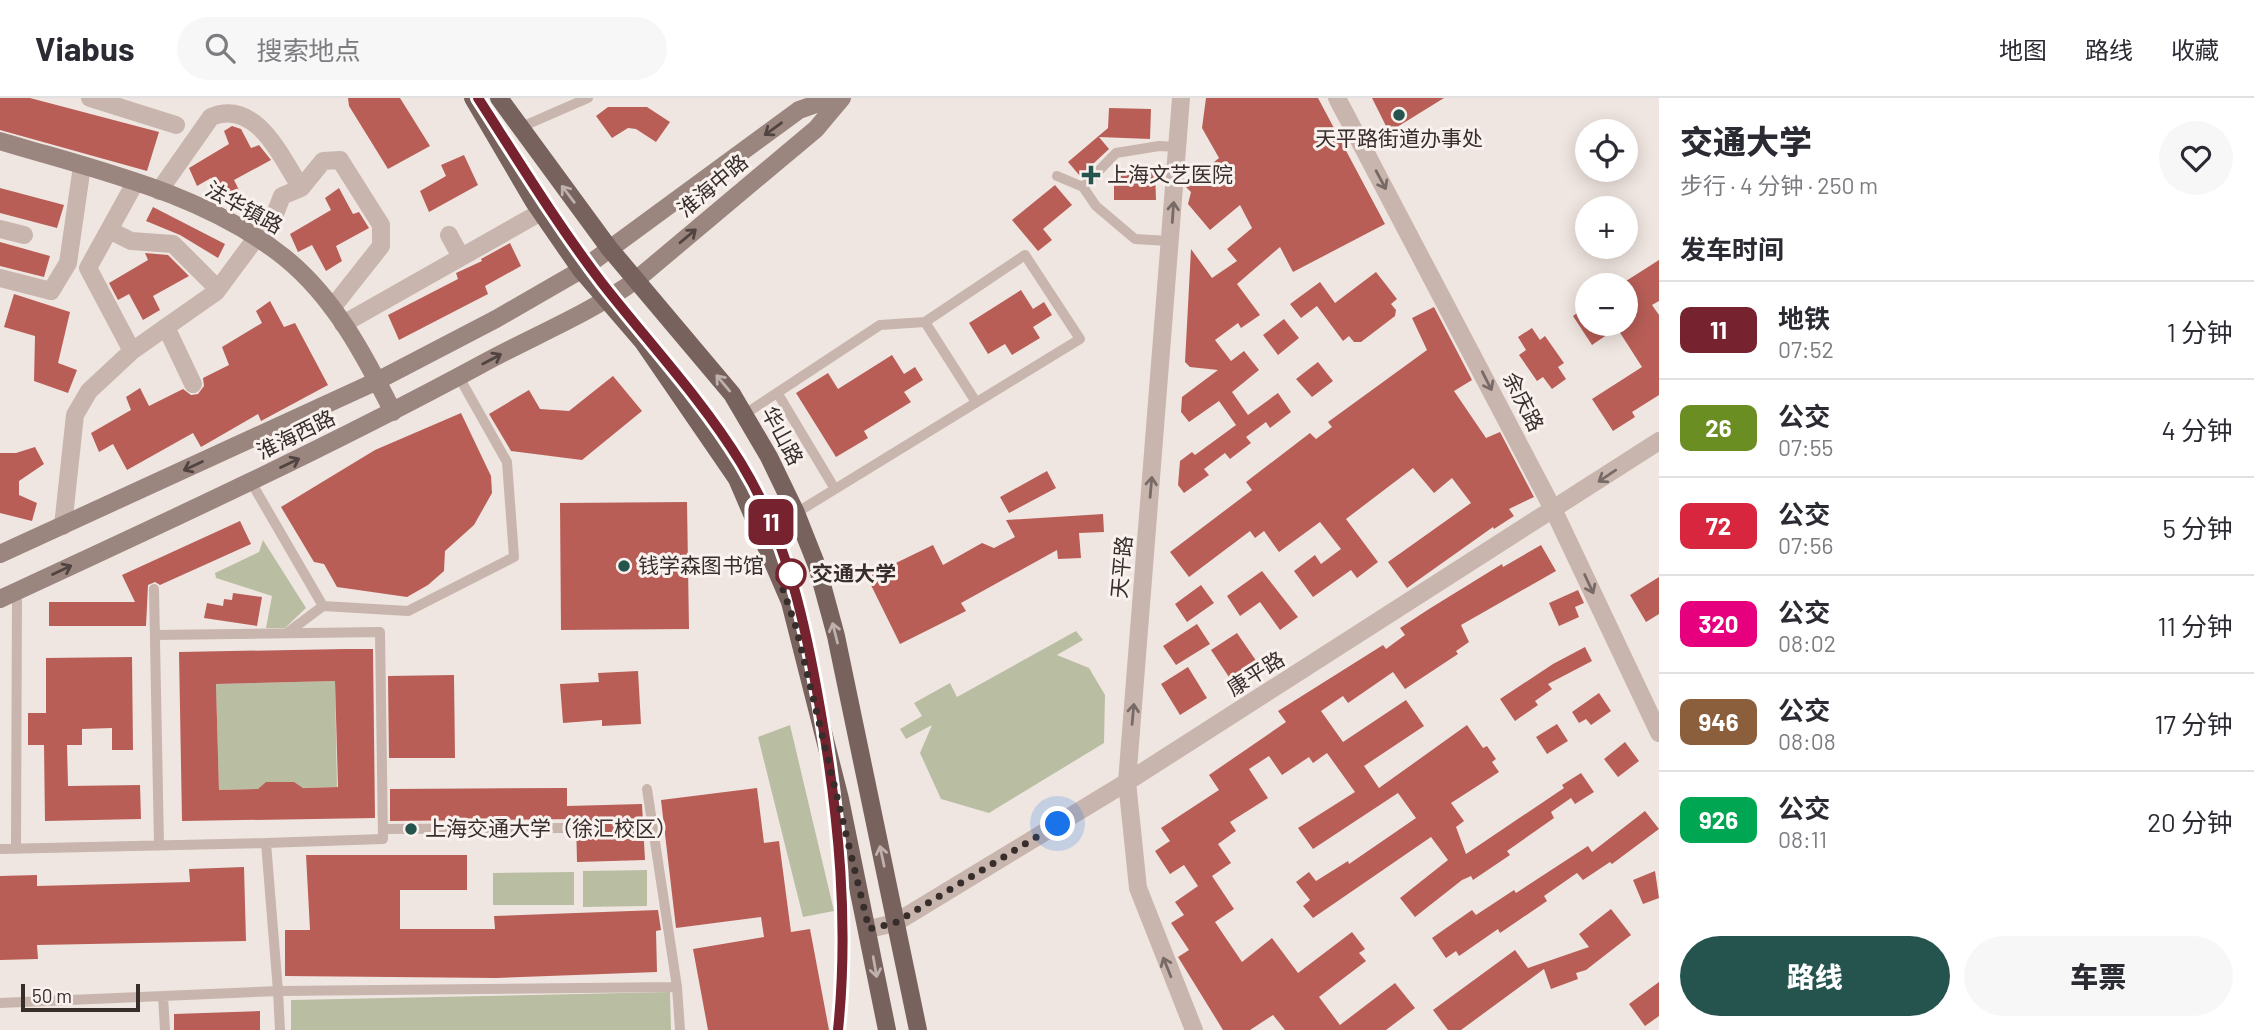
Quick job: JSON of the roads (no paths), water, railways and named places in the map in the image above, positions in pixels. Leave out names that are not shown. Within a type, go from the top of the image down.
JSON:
[{"type":"main road","points":[[473,98],[541,212],[581,270],[643,342],[737,479],[790,602],[869,929],[887,1030]]},
{"type":"main road","name":"华山路","points":[[499,98],[609,248],[733,394],[796,513],[817,566],[836,636],[918,1030]]},
{"type":"main road","name":"淮海中路","points":[[581,270],[799,110],[834,98]]},
{"type":"main road","name":"淮海中路","points":[[607,301],[636,280],[816,129],[842,98]]},
{"type":"main road","name":"法华镇路","points":[[0,141],[159,191],[208,211],[285,257],[332,307],[393,412]]},
{"type":"main road","name":"淮海西路","points":[[0,555],[377,381],[581,270]]},
{"type":"main road","name":"淮海西路","points":[[0,599],[251,482],[607,301]]},
{"type":"street","points":[[90,98],[130,104],[176,125]]},
{"type":"street","name":"天平路","points":[[1181,98],[1128,782],[1138,888],[1194,1030]]},
{"type":"street","name":"余庆路","points":[[1337,98],[1554,511],[1659,733]]},
{"type":"street","points":[[159,191],[211,117],[222,110],[244,110],[256,118],[301,188]]},
{"type":"street","points":[[63,526],[75,415],[89,391],[132,351],[218,289],[255,237],[273,219],[282,195],[301,188],[323,162],[340,160],[381,225],[381,246],[332,307]]},
{"type":"street","points":[[0,278],[51,291],[68,263],[82,166]]},
{"type":"street","points":[[132,351],[88,268],[135,183]]},
{"type":"street","points":[[343,324],[541,212]]},
{"type":"street","points":[[0,229],[24,235]]},
{"type":"street","points":[[109,230],[131,241],[173,244],[218,289]]},
{"type":"street","points":[[449,235],[461,257]]},
{"type":"street","points":[[166,327],[192,384]]},
{"type":"street","name":"康平路","points":[[869,929],[895,923],[1128,782],[1554,511],[1659,441]]},
{"type":"lane","points":[[519,128],[588,98]]},
{"type":"lane","points":[[1083,187],[1116,153],[1159,146],[1178,147]]},
{"type":"lane","points":[[1057,176],[1083,187],[1096,205],[1135,239],[1169,241]]},
{"type":"lane","points":[[745,414],[880,325],[925,322],[1025,255],[1080,339],[796,513]]},
{"type":"lane","points":[[925,322],[976,402]]},
{"type":"lane","points":[[287,633],[323,606],[408,611],[514,557],[507,462],[459,377]]},
{"type":"lane","points":[[778,394],[835,489]]},
{"type":"lane","points":[[251,482],[323,606]]},
{"type":"lane","points":[[154,589],[159,845]]},
{"type":"lane","points":[[16,849],[17,591]]},
{"type":"lane","points":[[0,849],[383,839],[380,632],[155,635]]},
{"type":"lane","points":[[647,789],[677,987],[680,1030]]},
{"type":"lane","points":[[383,829],[568,828]]},
{"type":"lane","points":[[266,843],[280,1030]]},
{"type":"lane","points":[[0,1003],[278,990],[677,987]]},
{"type":"lane","points":[[163,996],[165,1030]]},
{"type":"metro line","name":"11","points":[[478,98],[537,191],[601,282],[678,374],[741,463],[787,557],[815,679],[840,847],[843,981],[838,1030]]},
{"type":"place","name":"天平路街道办事处","points":[[1399,115]]},
{"type":"place","name":"上海文艺医院","points":[[1091,175]]},
{"type":"place","name":"钱学森图书馆","points":[[624,566]]},
{"type":"place","name":"交通大学","points":[[791,574]]},
{"type":"place","name":"上海交通大学（徐汇校区）","points":[[411,829]]}]
